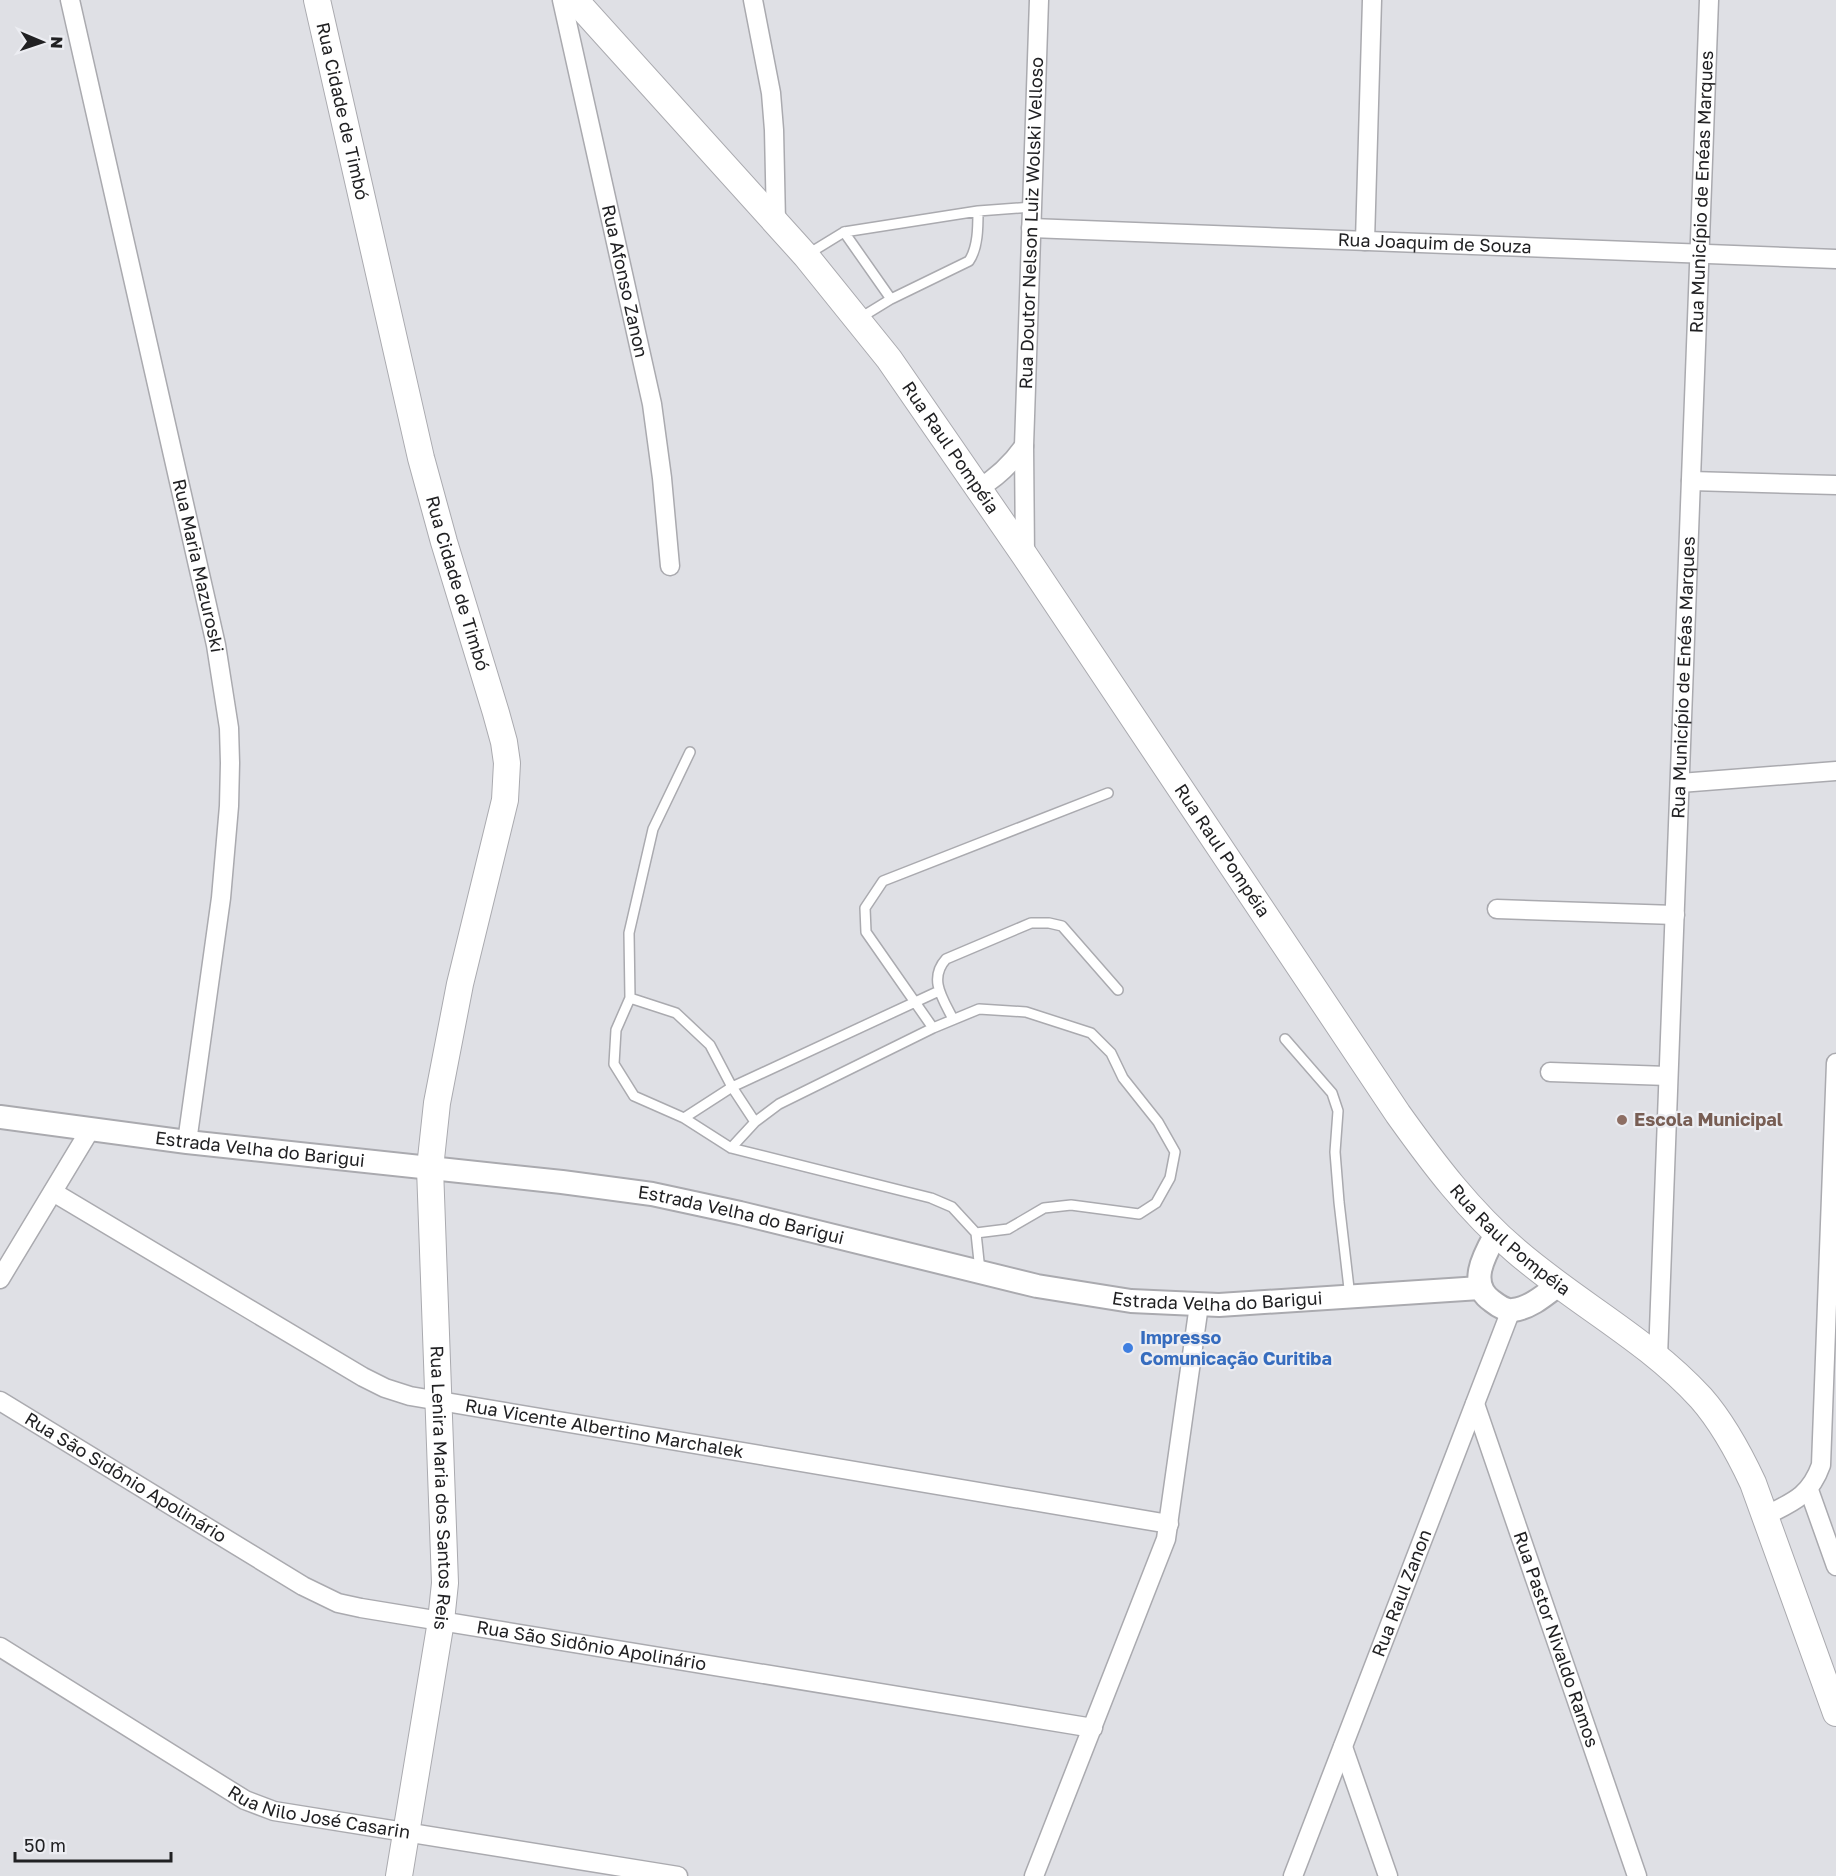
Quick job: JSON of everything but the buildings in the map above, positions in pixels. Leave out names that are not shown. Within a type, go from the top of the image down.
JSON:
[{"type":"main road","name":"Rua Cidade de Timbó","points":[[317,0],[420,458],[496,713],[507,763],[505,800],[471,932],[437,1103],[430,1168]]},
{"type":"main road","name":"Rua Raul Pompéia","points":[[575,0],[806,256],[858,320],[920,403],[1398,1114],[1453,1188],[1496,1234],[1558,1284],[1658,1357],[1702,1400],[1723,1428],[1740,1454],[1753,1483],[1835,1714]]},
{"type":"main road","name":"Rua Lenira Maria dos Santos Reis","points":[[399,1876],[441,1621],[445,1583],[430,1168]]},
{"type":"street","name":"Rua Maria Mazuroski","points":[[70,0],[216,645],[229,728],[230,763],[225,858],[187,1142]]},
{"type":"street","name":"Rua Afonso Zanon","points":[[562,0],[652,405],[662,478],[670,566]]},
{"type":"street","points":[[753,0],[771,93],[776,222]]},
{"type":"street","name":"Rua Doutor Nelson Luiz Wolski Velloso","points":[[1024,556],[1024,446],[1039,0]]},
{"type":"street","points":[[1365,241],[1372,0]]},
{"type":"street","name":"Rua Município de Enéas Marques","points":[[1658,1357],[1709,0]]},
{"type":"street","name":"Rua Joaquim de Souza","points":[[1031,228],[1836,259]]},
{"type":"street","points":[[979,488],[1004,471],[1024,446]]},
{"type":"street","points":[[1691,481],[1836,485]]},
{"type":"street","points":[[1680,783],[1836,771]]},
{"type":"street","points":[[1497,909],[1675,915]]},
{"type":"street","points":[[1765,1516],[1801,1497],[1809,1490],[1818,1472],[1822,1448],[1836,1063]]},
{"type":"street","points":[[1550,1072],[1668,1076]]},
{"type":"street","name":"Estrada Velha do Barigui","points":[[0,1118],[187,1142],[562,1182],[652,1194],[740,1213],[1037,1286],[1131,1300],[1199,1305],[1480,1288]]},
{"type":"street","points":[[0,1279],[90,1130]]},
{"type":"street","name":"Rua Vicente Albertino Marchalek","points":[[52,1192],[363,1377],[385,1388],[411,1396],[1169,1524]]},
{"type":"street","points":[[1496,1234],[1482,1262],[1479,1276],[1480,1288],[1486,1297],[1498,1306],[1511,1310],[1526,1306],[1541,1298],[1558,1284]]},
{"type":"street","points":[[1035,1876],[1162,1554],[1169,1524],[1199,1305]]},
{"type":"street","name":"Rua Raul Zanon","points":[[1293,1876],[1511,1310]]},
{"type":"street","name":"Rua São Sidônio Apolinário","points":[[0,1401],[319,1595],[339,1603],[1093,1728]]},
{"type":"street","name":"Rua Pastor Nivaldo Ramos","points":[[1475,1404],[1637,1876]]},
{"type":"street","points":[[1809,1490],[1836,1566]]},
{"type":"street","name":"Rua Nilo José Casarin","points":[[0,1647],[251,1803],[274,1811],[678,1876]]},
{"type":"street","points":[[1343,1746],[1388,1876]]},
{"type":"lane","points":[[806,256],[844,232],[978,212],[1032,207]]},
{"type":"lane","points":[[858,320],[891,299],[969,261],[973,255],[978,212]]},
{"type":"lane","points":[[844,232],[891,299]]},
{"type":"lane","points":[[690,752],[653,829],[629,933],[630,998],[616,1030],[614,1064],[634,1096],[684,1118],[732,1148],[930,1198],[952,1207],[976,1233],[981,1273]]},
{"type":"lane","points":[[933,1028],[866,932],[864,908],[883,881],[1108,793]]},
{"type":"lane","points":[[953,1019],[939,991],[936,974],[940,966],[946,959],[1031,923],[1049,922],[1062,926],[1118,990]]},
{"type":"lane","points":[[684,1118],[732,1087],[939,991]]},
{"type":"lane","points":[[630,998],[676,1013],[710,1045],[732,1087],[755,1122]]},
{"type":"lane","points":[[732,1148],[755,1122],[779,1104],[933,1028],[979,1009],[1026,1012],[1091,1033],[1111,1053],[1123,1078],[1158,1122],[1175,1152],[1170,1178],[1156,1203],[1139,1214],[1071,1205],[1044,1208],[1008,1229],[976,1233]]},
{"type":"lane","points":[[1285,1039],[1332,1094],[1338,1111],[1336,1162],[1350,1297]]},
{"type":"place","name":"Escola Municipal","points":[[1622,1120]]},
{"type":"place","name":"Impresso Comunicação Curitiba","points":[[1128,1348]]}]
